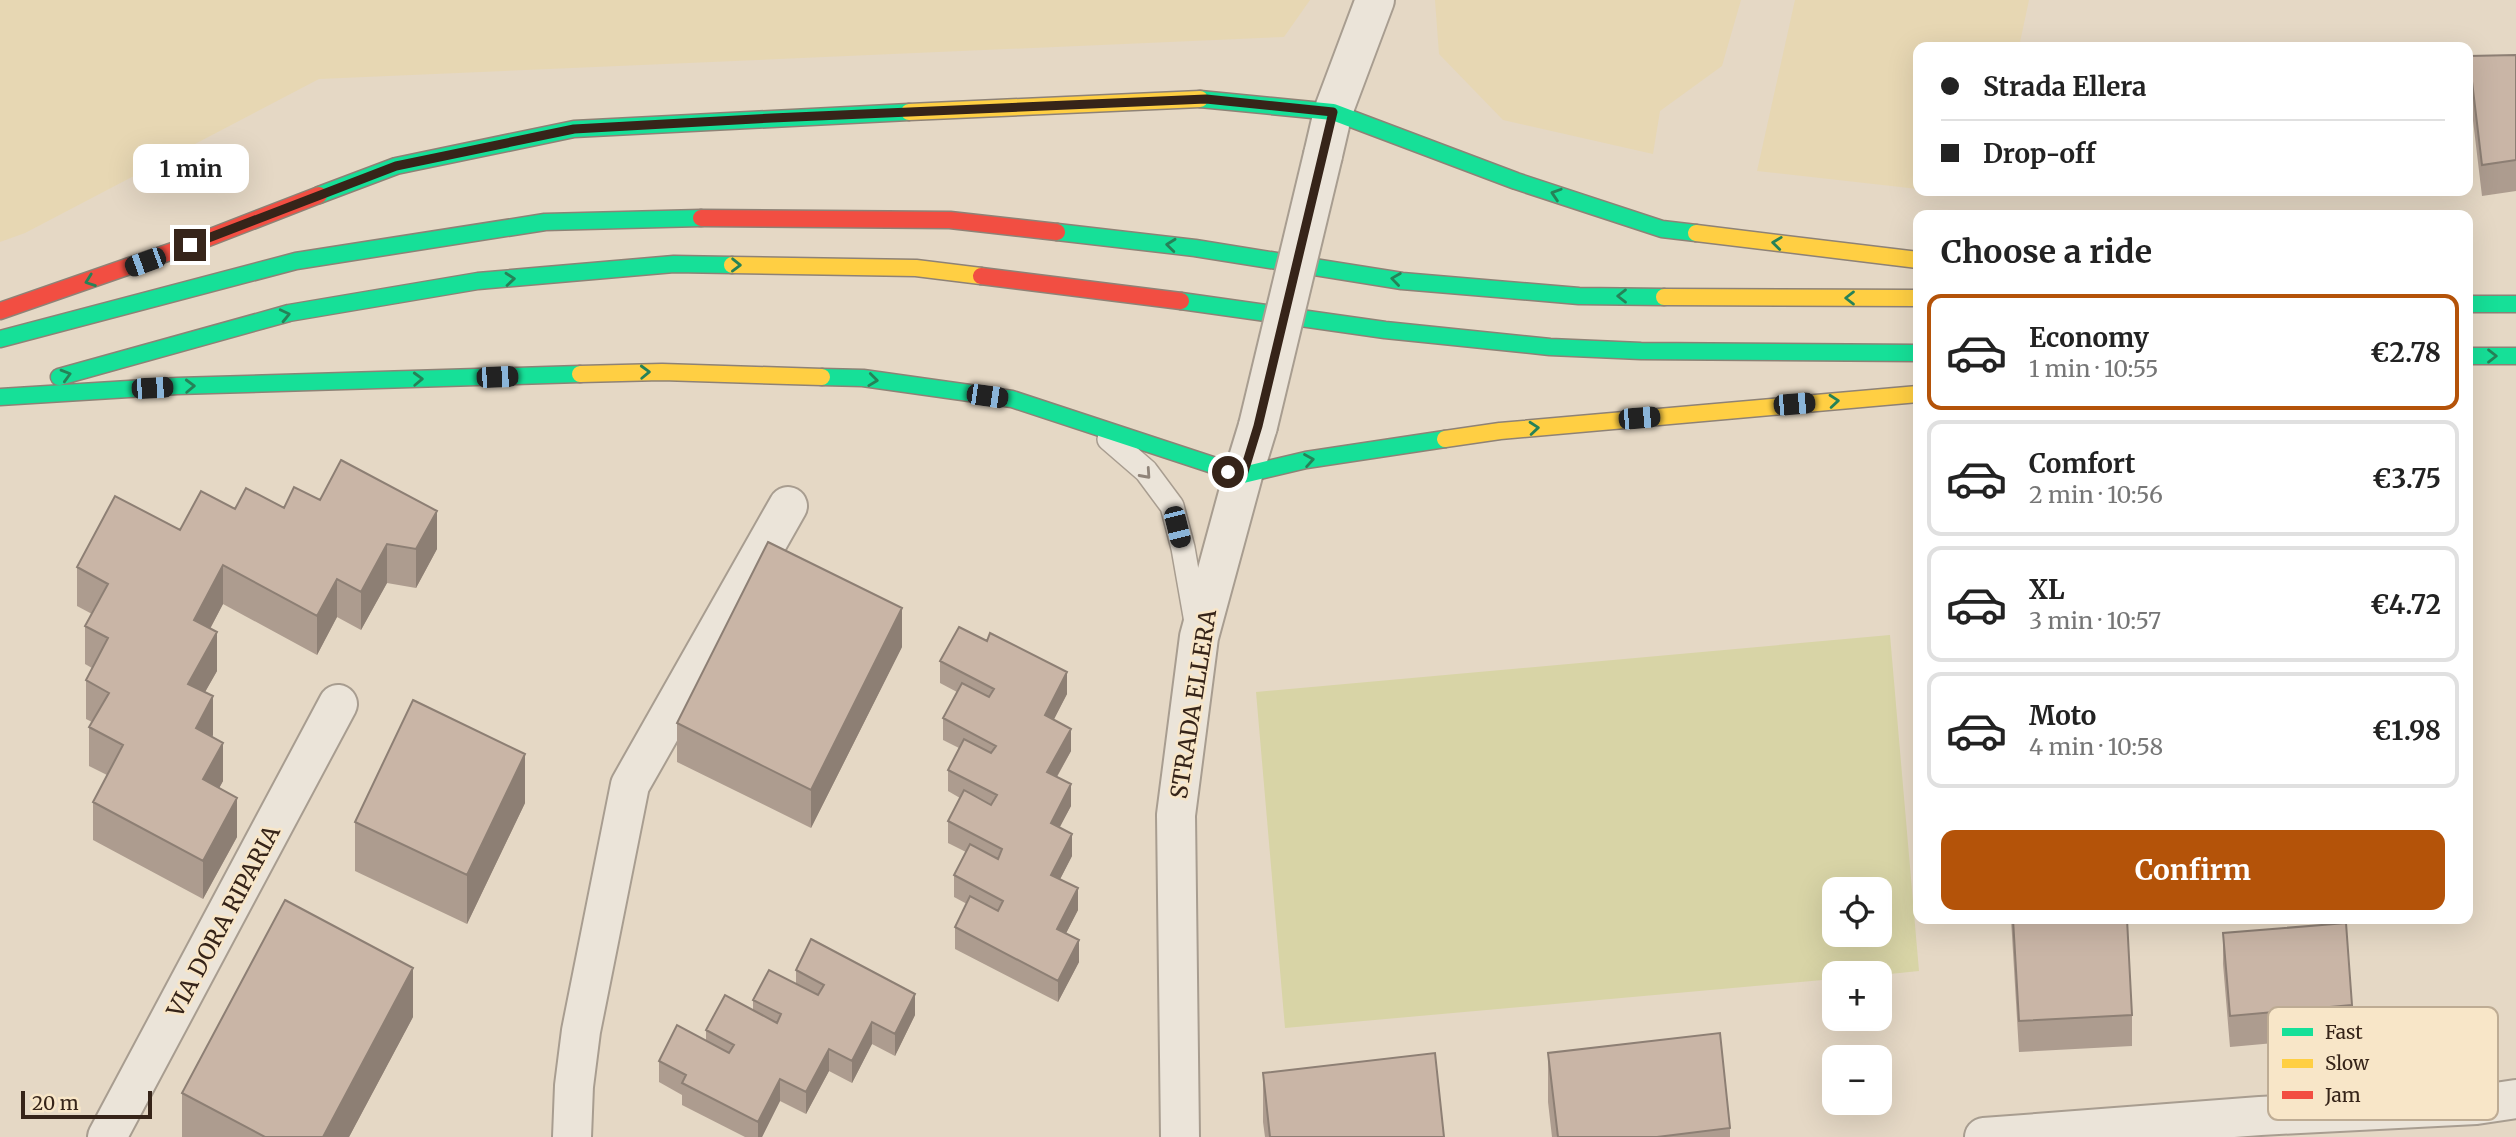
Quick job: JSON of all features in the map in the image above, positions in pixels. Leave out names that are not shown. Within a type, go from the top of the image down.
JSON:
[{"type":"highway","points":[[0,311],[190,245],[396,166],[574,129],[1206,99],[1333,112],[1516,181],[1662,229],[1913,259]]},
{"type":"highway","points":[[0,340],[296,261],[545,222],[745,217],[950,220],[1195,248],[1402,281],[1579,296],[1913,298]]},
{"type":"highway","points":[[0,395],[289,313],[478,281],[674,264],[916,268],[1162,298],[1385,330],[1550,347],[1641,351],[1913,353]]},
{"type":"highway","points":[[2473,303],[2516,304]]},
{"type":"highway","points":[[2473,356],[2516,356]]},
{"type":"highway","points":[[0,395],[177,386],[662,372],[863,378],[1012,399],[1243,475],[1306,460],[1500,431],[1913,394]]},
{"type":"street","name":"STRADA ELLERA","points":[[1180,1137],[1176,815],[1199,637],[1258,426],[1333,112],[1375,0]]},
{"type":"street","points":[[571,1133],[581,1031],[630,785],[788,506]]},
{"type":"street","name":"VIA DORA RIPARIA","points":[[107,1137],[338,704]]},
{"type":"street","points":[[2498,1101],[2516,1098]]},
{"type":"street","points":[[1984,1137],[2268,1116]]},
{"type":"lane","points":[[1096,428],[1146,471],[1172,506],[1183,548],[1199,637]]},
{"type":"shaded area","points":[[0,0],[1310,0],[1284,37],[319,79],[25,233],[0,242]]},
{"type":"shaded area","points":[[1435,0],[1741,0],[1722,66],[1660,111],[1653,154],[1503,120],[1439,54]]},
{"type":"shaded area","points":[[1795,0],[2029,0],[2020,42],[1913,42],[1913,188],[1757,171]]},
{"type":"shaded area","points":[[1890,635],[1919,971],[1892,974],[1892,961],[1822,961],[1822,980],[1285,1028],[1256,692]]},
{"type":"building","points":[[2516,55],[2516,160],[2482,165],[2473,90],[2473,56]]},
{"type":"building","points":[[341,460],[437,511],[416,549],[387,544],[361,592],[337,579],[317,616],[223,565],[194,620],[217,632],[188,684],[213,696],[196,728],[223,743],[203,779],[237,798],[203,861],[93,802],[123,745],[89,727],[109,693],[86,680],[108,638],[85,626],[108,584],[77,567],[115,496],[180,530],[201,491],[235,509],[246,488],[284,508],[294,487],[320,500]]},
{"type":"building","points":[[768,542],[902,608],[811,790],[677,723]]},
{"type":"building","points":[[959,627],[987,641],[990,633],[1067,672],[1045,715],[1071,729],[1047,772],[1071,784],[1051,823],[1072,834],[1051,875],[1078,888],[1057,929],[1079,940],[1058,981],[955,927],[970,896],[998,911],[1003,901],[954,875],[970,844],[998,859],[1002,849],[948,821],[964,790],[991,805],[997,795],[948,770],[964,739],[991,753],[996,746],[943,718],[962,683],[989,697],[994,689],[940,661]]},
{"type":"building","points":[[413,700],[525,754],[467,875],[355,822]]},
{"type":"building","points":[[285,900],[413,968],[323,1137],[265,1137],[182,1093]]},
{"type":"building","points":[[2013,924],[2127,924],[2132,1015],[2019,1021]]},
{"type":"building","points":[[2346,924],[2352,1005],[2268,1007],[2268,1013],[2230,1016],[2223,933]]},
{"type":"building","points":[[811,939],[915,994],[895,1034],[872,1022],[852,1061],[829,1049],[806,1092],[780,1079],[758,1122],[682,1083],[686,1075],[659,1061],[677,1025],[729,1053],[734,1045],[706,1030],[725,995],[777,1023],[781,1014],[753,1000],[769,970],[818,995],[824,985],[796,970]]},
{"type":"building","points":[[1720,1033],[1730,1128],[1657,1137],[1558,1137],[1548,1053]]},
{"type":"building","points":[[1435,1053],[1444,1137],[1270,1137],[1263,1073]]},
{"type":"traffic: fast","points":[[1200,99],[1333,112],[1516,181],[1662,229],[1696,233]]},
{"type":"traffic: fast","points":[[319,195],[396,166],[574,129],[909,112]]},
{"type":"traffic: fast","points":[[0,339],[296,261],[545,222],[701,218]]},
{"type":"traffic: fast","points":[[1057,232],[1195,248],[1402,281],[1579,296],[1664,297]]},
{"type":"traffic: fast","points":[[59,377],[289,313],[478,281],[674,264],[732,265]]},
{"type":"traffic: fast","points":[[1181,301],[1385,330],[1550,347],[1641,351],[1913,353]]},
{"type":"traffic: fast","points":[[2473,304],[2516,304]]},
{"type":"traffic: fast","points":[[2473,356],[2516,356]]},
{"type":"traffic: fast","points":[[0,397],[177,386],[580,374]]},
{"type":"traffic: fast","points":[[822,377],[863,378],[1012,399],[1243,475],[1306,460],[1445,439]]},
{"type":"traffic: slow","points":[[909,112],[1200,99]]},
{"type":"traffic: slow","points":[[1696,233],[1913,259]]},
{"type":"traffic: slow","points":[[732,265],[916,268],[981,276]]},
{"type":"traffic: slow","points":[[1664,297],[1913,298]]},
{"type":"traffic: slow","points":[[580,374],[662,372],[822,377]]},
{"type":"traffic: slow","points":[[1445,439],[1500,431],[1913,394]]},
{"type":"traffic: jam","points":[[0,311],[190,245],[319,195]]},
{"type":"traffic: jam","points":[[701,218],[950,220],[1057,232]]},
{"type":"traffic: jam","points":[[981,276],[1181,301]]},
{"type":"route","points":[[190,245],[396,166],[574,129],[1206,99],[1333,112],[1258,426],[1243,475],[1228,472]]}]
